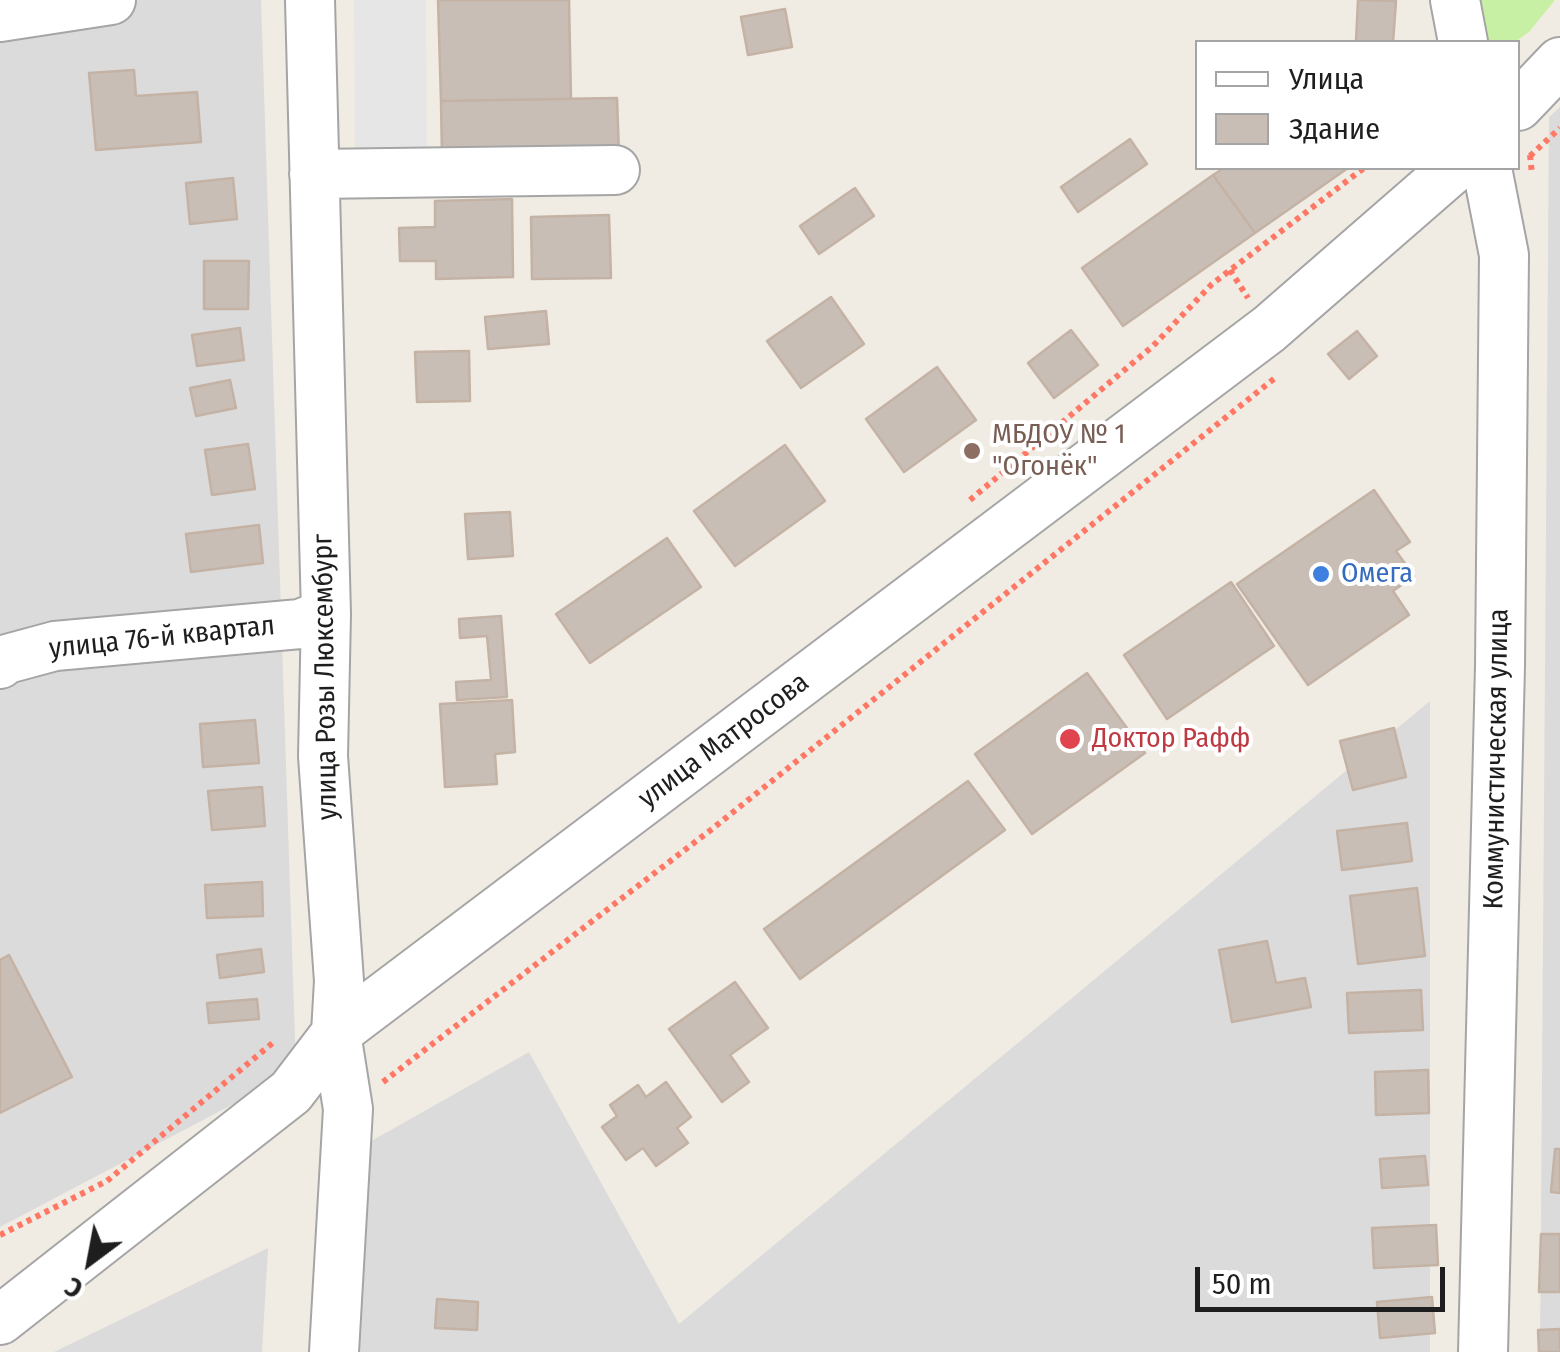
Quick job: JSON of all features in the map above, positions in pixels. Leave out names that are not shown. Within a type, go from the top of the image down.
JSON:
[{"type":"street","points":[[0,17],[111,0]]},
{"type":"street","name":"улица Розы Люксембург","points":[[310,0],[326,614],[323,756],[339,981],[336,1034],[348,1109],[334,1352]]},
{"type":"street","points":[[1455,0],[1463,40]]},
{"type":"street","points":[[1520,104],[1560,62]]},
{"type":"street","points":[[314,174],[615,170]]},
{"type":"street","name":"улица Матросова","points":[[0,1320],[291,1092],[336,1034],[1269,329],[1452,170]]},
{"type":"street","name":"Коммунистическая улица","points":[[1483,1352],[1500,686],[1504,256],[1488,170]]},
{"type":"street","name":"улица 76-й квартал","points":[[0,664],[55,646],[300,624],[326,614]]},
{"type":"path","points":[[1520,164],[1560,128]]},
{"type":"path","points":[[348,1109],[727,817],[1255,396],[1282,370]]},
{"type":"shaded area","points":[[0,0],[261,0],[296,1071],[0,1227]]},
{"type":"shaded area","points":[[354,0],[426,0],[427,161],[355,161]]},
{"type":"shaded area","points":[[1560,107],[1560,1352],[1540,1352],[1549,117]]},
{"type":"shaded area","points":[[1430,701],[1430,1352],[323,1352],[327,1166],[529,1052],[679,1324]]},
{"type":"shaded area","points":[[268,1248],[262,1352],[54,1352]]},
{"type":"green space","points":[[1470,0],[1555,0],[1518,40],[1480,40]]},
{"type":"building","points":[[438,0],[569,0],[571,99],[441,101]]},
{"type":"building","points":[[1358,0],[1396,1],[1393,40],[1356,40]]},
{"type":"building","points":[[785,9],[792,47],[748,55],[741,17]]},
{"type":"building","points":[[134,70],[136,96],[197,92],[201,142],[96,150],[89,73]]},
{"type":"building","points":[[617,98],[619,154],[442,157],[441,101]]},
{"type":"building","points":[[1130,139],[1147,164],[1078,212],[1061,187]]},
{"type":"building","points":[[1221,170],[1345,170],[1255,233],[1213,175]]},
{"type":"building","points":[[1213,175],[1255,233],[1123,326],[1082,268]]},
{"type":"building","points":[[233,178],[237,219],[190,224],[186,183]]},
{"type":"building","points":[[855,188],[874,216],[819,254],[800,226]]},
{"type":"building","points":[[512,199],[513,277],[436,279],[436,261],[400,261],[399,228],[435,227],[435,201]]},
{"type":"building","points":[[609,215],[611,278],[532,279],[531,217]]},
{"type":"building","points":[[204,261],[249,261],[248,309],[204,309]]},
{"type":"building","points":[[831,297],[864,344],[801,388],[767,341]]},
{"type":"building","points":[[546,311],[549,344],[488,349],[485,317]]},
{"type":"building","points":[[240,328],[244,360],[197,366],[192,335]]},
{"type":"building","points":[[1071,330],[1098,365],[1054,398],[1028,363]]},
{"type":"building","points":[[1357,331],[1377,356],[1349,379],[1328,354]]},
{"type":"building","points":[[469,351],[470,401],[417,402],[415,352]]},
{"type":"building","points":[[937,367],[976,420],[904,472],[866,419]]},
{"type":"building","points":[[230,380],[236,408],[196,416],[190,388]]},
{"type":"building","points":[[248,444],[255,489],[212,495],[205,450]]},
{"type":"building","points":[[785,445],[825,501],[735,566],[694,511]]},
{"type":"building","points":[[1374,490],[1410,542],[1396,551],[1414,576],[1393,591],[1409,615],[1308,685],[1237,584]]},
{"type":"building","points":[[510,512],[513,556],[468,559],[465,514]]},
{"type":"building","points":[[259,525],[263,563],[191,572],[186,534]]},
{"type":"building","points":[[667,538],[701,587],[590,663],[556,614]]},
{"type":"building","points":[[1231,582],[1274,646],[1167,719],[1124,655]]},
{"type":"building","points":[[501,616],[507,697],[457,700],[456,682],[491,680],[487,636],[460,638],[459,619]]},
{"type":"building","points":[[1087,673],[1145,753],[1032,834],[975,754]]},
{"type":"building","points":[[512,700],[515,752],[495,754],[497,784],[445,787],[440,704]]},
{"type":"building","points":[[255,720],[259,763],[203,767],[200,724]]},
{"type":"building","points":[[1394,728],[1406,777],[1353,790],[1340,741]]},
{"type":"building","points":[[968,781],[1005,830],[800,979],[764,929]]},
{"type":"building","points":[[262,787],[265,826],[212,830],[208,791]]},
{"type":"building","points":[[1407,823],[1412,861],[1342,870],[1337,831]]},
{"type":"building","points":[[262,882],[263,916],[207,918],[205,885]]},
{"type":"building","points":[[1417,888],[1425,956],[1358,964],[1350,896]]},
{"type":"building","points":[[1267,941],[1276,983],[1305,978],[1311,1007],[1232,1022],[1219,950]]},
{"type":"building","points":[[261,949],[264,972],[220,978],[217,955]]},
{"type":"building","points":[[9,955],[72,1077],[0,1113],[0,960]]},
{"type":"building","points":[[735,982],[768,1028],[730,1055],[749,1082],[722,1102],[669,1029]]},
{"type":"building","points":[[1421,990],[1423,1030],[1349,1033],[1347,993]]},
{"type":"building","points":[[257,999],[259,1019],[209,1023],[207,1003]]},
{"type":"building","points":[[1428,1070],[1429,1113],[1376,1115],[1375,1072]]},
{"type":"building","points":[[666,1082],[691,1117],[677,1128],[688,1143],[656,1166],[643,1148],[626,1160],[602,1127],[617,1116],[610,1105],[638,1085],[646,1097]]},
{"type":"building","points":[[1555,1149],[1560,1149],[1560,1193],[1551,1192]]},
{"type":"building","points":[[1425,1156],[1428,1185],[1382,1188],[1380,1159]]},
{"type":"building","points":[[1436,1225],[1438,1265],[1374,1268],[1372,1228]]},
{"type":"building","points":[[1541,1234],[1560,1234],[1560,1292],[1539,1292]]},
{"type":"building","points":[[1432,1297],[1435,1333],[1380,1338],[1377,1302]]},
{"type":"building","points":[[437,1299],[478,1302],[477,1330],[435,1328]]},
{"type":"building","points":[[1560,1329],[1560,1352],[1539,1352],[1538,1330]]},
{"type":"place","name":"МБДОУ № 1 \"Огонёк\"","points":[[972,451]]},
{"type":"place","name":"Омега","points":[[1321,574]]},
{"type":"place","name":"Доктор Рафф","points":[[1070,739]]}]
